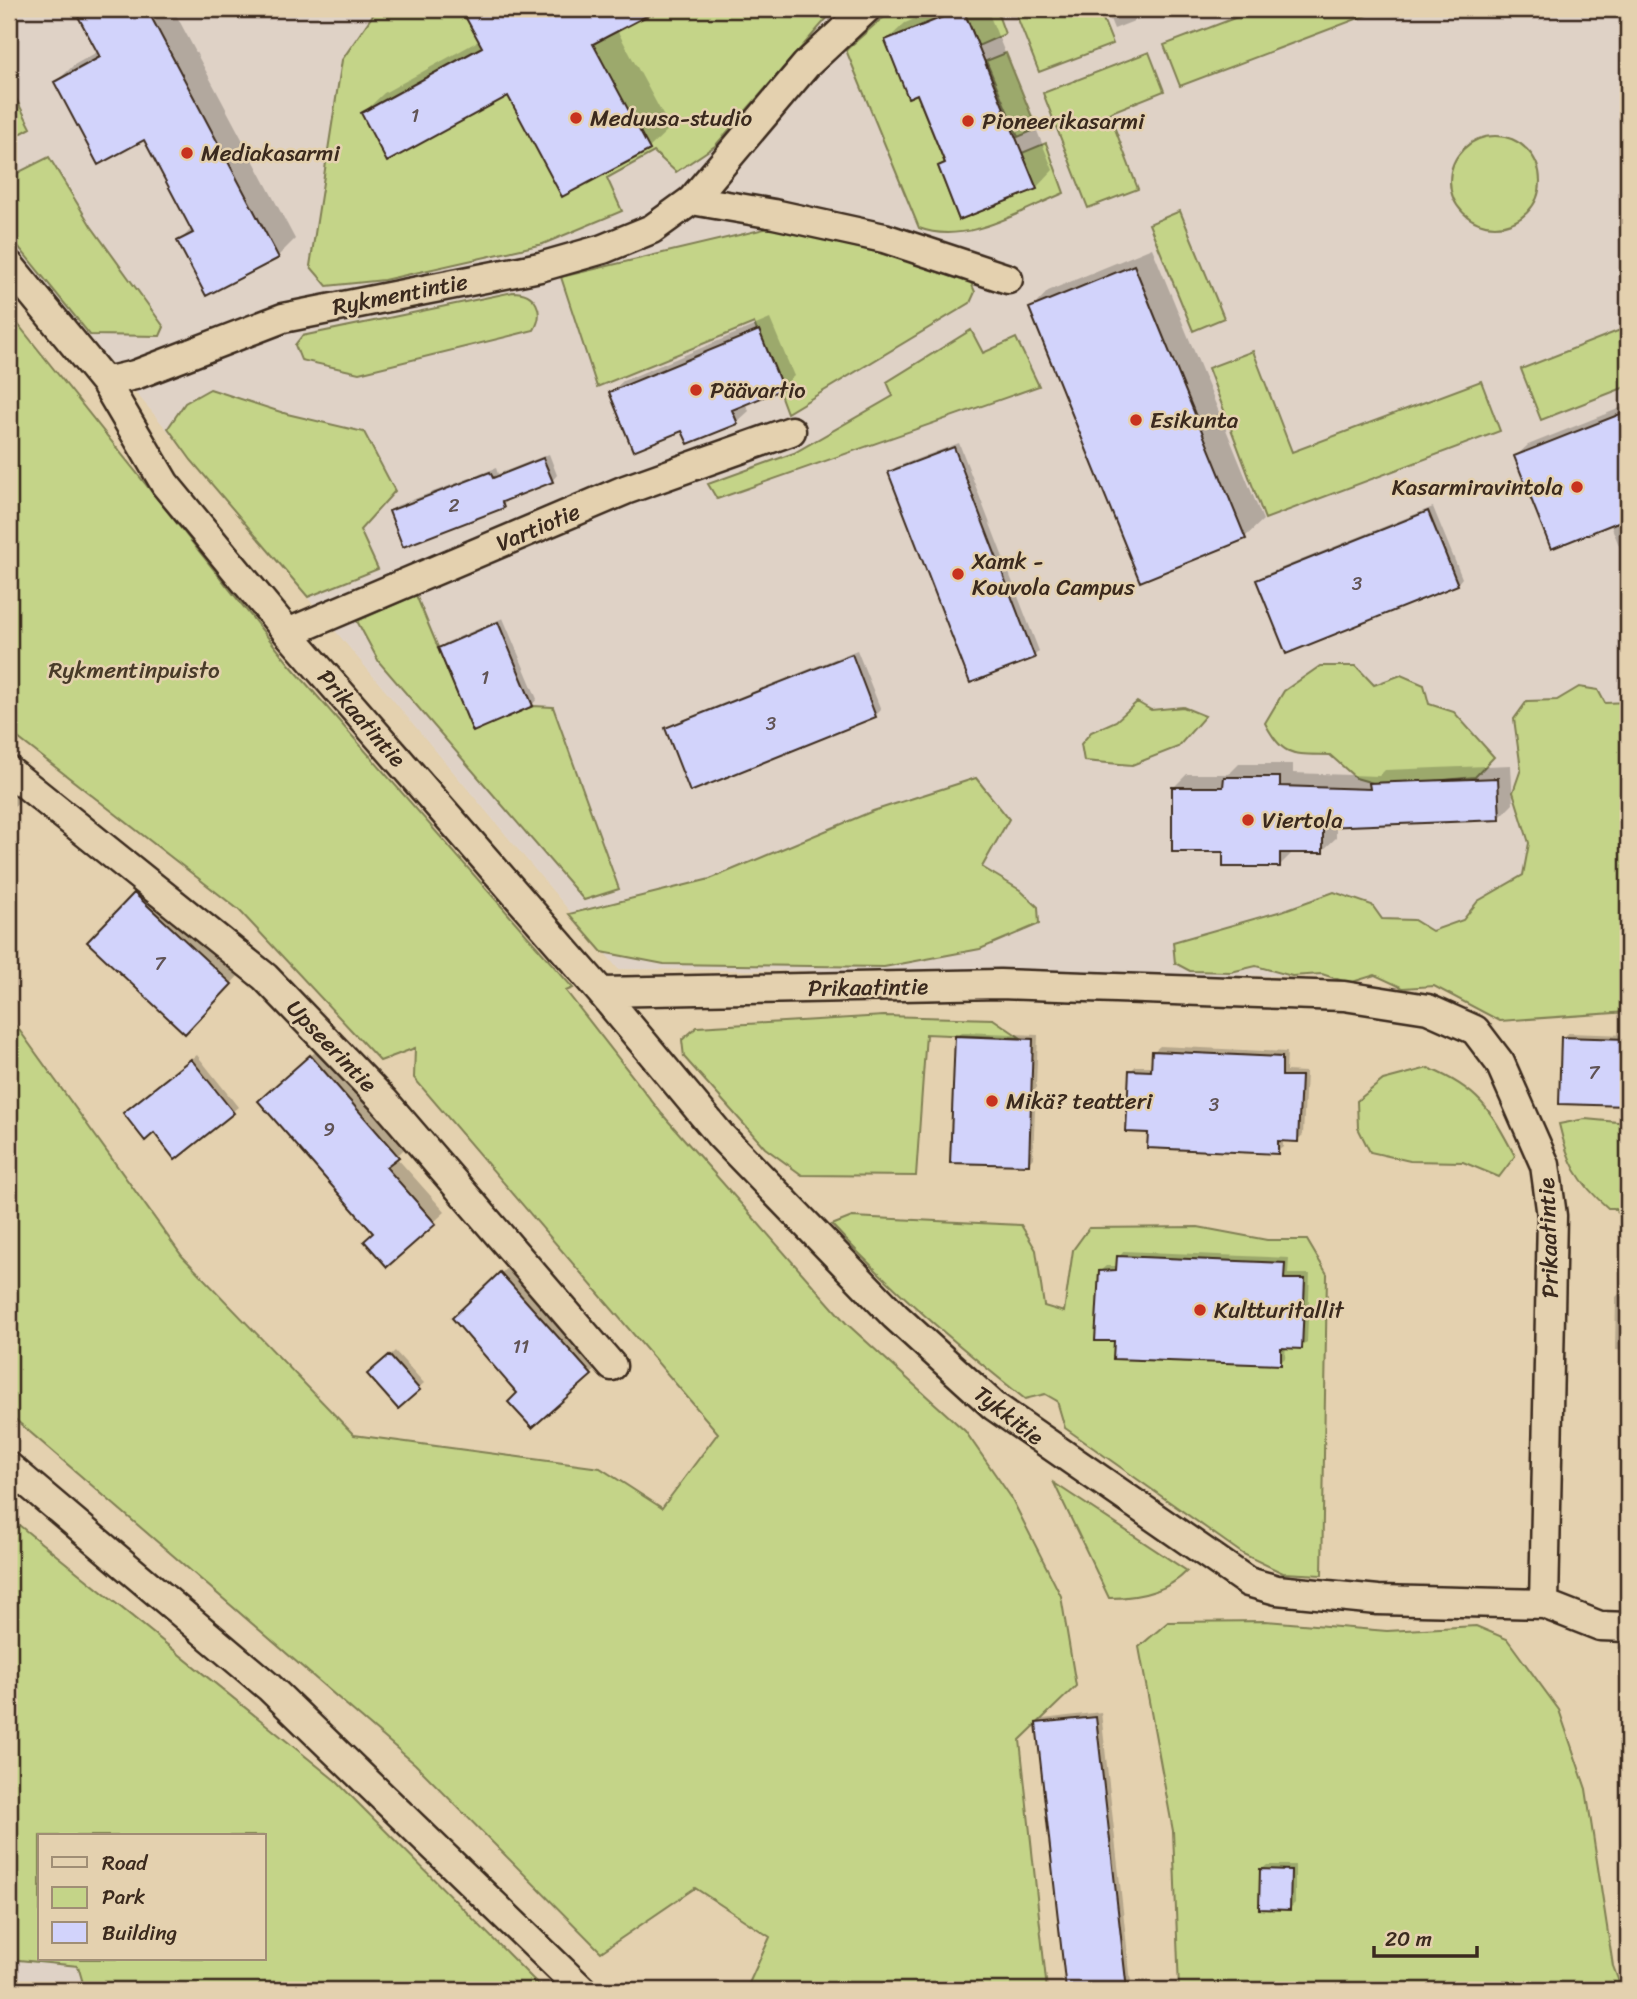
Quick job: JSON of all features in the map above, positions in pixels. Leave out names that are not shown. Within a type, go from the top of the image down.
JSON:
[{"type":"street","name":"Rykmentintie","points":[[105,382],[135,375],[283,317],[540,267],[603,249],[652,229],[692,201],[806,65],[866,9]]},
{"type":"street","points":[[692,201],[774,214],[884,238],[1008,279]]},
{"type":"street","name":"Prikaatintie","points":[[9,265],[105,382],[165,484],[288,633],[601,992],[1000,984],[1344,996],[1428,1009],[1475,1030],[1500,1063],[1545,1165],[1552,1216],[1544,1604]]},
{"type":"street","name":"Vartiotie","points":[[288,633],[625,490],[792,431]]},
{"type":"street","name":"Upseerintie","points":[[9,771],[265,977],[384,1101],[612,1366]]},
{"type":"street","name":"Tykkitie","points":[[601,992],[720,1135],[915,1334],[994,1406],[1248,1581],[1277,1590],[1378,1600],[1544,1604]]},
{"type":"street","points":[[9,1467],[269,1687],[582,1990]]},
{"type":"street","points":[[1544,1604],[1600,1626],[1628,1627]]},
{"type":"shaded area","name":"Xamk - Kouvola Campus","points":[[9,9],[1628,9],[1628,906],[1476,978],[618,969],[9,241]]},
{"type":"shaded area","points":[[9,1863],[38,1960],[91,1960],[111,1990],[9,1990]]},
{"type":"green space","points":[[377,9],[835,9],[715,146],[676,172],[654,152],[607,178],[622,211],[543,244],[384,280],[327,286],[310,266],[342,60]]},
{"type":"green space","points":[[899,9],[962,9],[885,40],[909,98],[917,94],[945,163],[938,166],[959,220],[1036,189],[1022,153],[1046,143],[1064,193],[974,230],[955,233],[919,228],[846,50],[880,20]]},
{"type":"green space","points":[[963,9],[996,9],[1005,34],[978,46]]},
{"type":"green space","points":[[1014,9],[1099,9],[1113,44],[1039,72]]},
{"type":"green space","points":[[1258,9],[1374,9],[1375,12],[1180,86],[1164,45]]},
{"type":"green space","points":[[1149,52],[1164,91],[1109,113],[1138,189],[1088,208],[1043,93]]},
{"type":"green space","points":[[1006,53],[1037,129],[1018,137],[986,61]]},
{"type":"green space","points":[[9,85],[31,128],[9,140]]},
{"type":"green space","points":[[1495,136],[1512,139],[1527,149],[1537,164],[1540,181],[1537,198],[1527,213],[1512,223],[1495,226],[1478,223],[1463,213],[1453,198],[1450,181],[1453,164],[1463,149],[1478,139]]},
{"type":"green space","points":[[49,157],[91,226],[164,327],[160,336],[90,335],[9,235],[9,177]]},
{"type":"green space","points":[[1180,211],[1224,318],[1193,331],[1149,224]]},
{"type":"green space","points":[[773,227],[962,273],[970,280],[975,292],[970,303],[787,413],[754,323],[597,387],[561,277]]},
{"type":"green space","points":[[513,292],[528,295],[536,304],[539,316],[534,330],[359,373],[301,360],[295,345],[302,336]]},
{"type":"green space","name":"Rykmentinpuisto","points":[[9,313],[290,665],[573,988],[566,991],[662,1114],[846,1323],[965,1431],[1011,1497],[1061,1596],[1076,1686],[1020,1740],[1047,1990],[746,1990],[770,1937],[695,1888],[601,1952],[415,1764],[9,1414],[9,1022],[17,1027],[182,1256],[354,1435],[600,1468],[662,1508],[718,1433],[414,1078],[415,1048],[380,1061],[239,910],[9,731]]},
{"type":"green space","points":[[1628,327],[1628,386],[1541,420],[1521,369]]},
{"type":"green space","points":[[971,330],[983,353],[1016,338],[1039,386],[717,499],[708,484],[794,453],[893,396],[887,382]]},
{"type":"green space","points":[[1253,351],[1292,452],[1481,381],[1500,431],[1265,519],[1208,368]]},
{"type":"green space","points":[[210,389],[287,414],[364,432],[395,491],[360,530],[378,569],[308,597],[191,460],[168,428],[185,403]]},
{"type":"green space","points":[[416,595],[473,731],[533,706],[553,707],[619,889],[584,900],[379,662],[357,621]]},
{"type":"green space","points":[[1320,666],[1356,666],[1374,685],[1401,675],[1424,685],[1429,704],[1454,712],[1494,757],[1475,777],[1383,786],[1356,778],[1330,755],[1290,752],[1278,743],[1265,723],[1284,691]]},
{"type":"green space","points":[[1579,687],[1598,690],[1605,703],[1628,702],[1628,1012],[1500,1021],[1434,986],[1403,988],[1375,975],[1349,983],[1322,974],[1292,976],[1256,966],[1231,972],[1190,971],[1175,963],[1173,942],[1282,911],[1334,892],[1372,905],[1382,919],[1414,920],[1432,931],[1463,920],[1478,901],[1523,875],[1529,843],[1513,792],[1521,769],[1514,719],[1527,701],[1557,700]]},
{"type":"green space","points":[[1137,702],[1151,710],[1183,707],[1205,716],[1178,747],[1132,765],[1084,761],[1081,744],[1091,732],[1116,721]]},
{"type":"green space","points":[[976,778],[1009,819],[982,867],[1020,890],[1038,907],[1039,924],[980,949],[884,967],[664,964],[602,952],[569,914],[710,879],[873,811]]},
{"type":"green space","points":[[884,1016],[993,1019],[1021,1038],[926,1034],[916,1176],[802,1175],[765,1148],[684,1057],[682,1040],[697,1027]]},
{"type":"green space","points":[[1428,1068],[1460,1084],[1481,1102],[1498,1125],[1515,1156],[1499,1177],[1463,1162],[1410,1161],[1370,1152],[1358,1128],[1357,1101],[1383,1080]]},
{"type":"green space","points":[[1585,1119],[1628,1123],[1628,1224],[1614,1208],[1608,1208],[1589,1189],[1566,1150],[1559,1124]]},
{"type":"green space","points":[[852,1217],[1021,1225],[1036,1250],[1044,1306],[1064,1312],[1073,1250],[1089,1228],[1198,1227],[1267,1240],[1307,1240],[1327,1274],[1322,1575],[1283,1573],[1243,1554],[1065,1428],[1057,1401],[1045,1394],[1025,1399],[925,1316],[877,1272],[832,1225]]},
{"type":"green space","points":[[1054,1483],[1187,1571],[1161,1589],[1131,1597],[1109,1598]]},
{"type":"green space","points":[[9,1517],[336,1781],[544,1990],[85,1990],[78,1966],[9,1959]]},
{"type":"green space","points":[[1266,1621],[1387,1631],[1476,1626],[1507,1639],[1559,1710],[1586,1789],[1613,1966],[1622,1990],[1179,1990],[1173,1831],[1139,1647],[1168,1622]]},
{"type":"building","name":"Mediakasarmi","points":[[74,9],[147,9],[279,258],[206,296],[177,241],[193,233],[144,140],[98,165],[54,82],[100,57]]},
{"type":"building","name":"Meduusa-studio","points":[[461,9],[660,9],[593,44],[650,150],[562,197],[508,96],[387,162],[361,113],[482,47]]},
{"type":"building","name":"Pioneerikasarmi","points":[[963,9],[1037,189],[959,220],[938,166],[945,163],[917,94],[908,98],[885,40]]},
{"type":"building","name":"Esikunta","points":[[1134,265],[1246,539],[1140,582],[1029,308]]},
{"type":"building","name":"Päävartio","points":[[759,330],[783,389],[732,410],[738,424],[688,444],[682,431],[633,451],[609,392]]},
{"type":"building","name":"Kasarmiravintola","points":[[1628,411],[1628,518],[1551,549],[1514,456]]},
{"type":"building","points":[[954,447],[1035,658],[970,683],[888,472]]},
{"type":"building","points":[[543,458],[553,482],[502,502],[504,508],[403,547],[389,511],[490,472],[493,478]]},
{"type":"building","points":[[1428,511],[1458,585],[1286,654],[1256,580]]},
{"type":"building","points":[[498,622],[533,706],[473,732],[438,648]]},
{"type":"building","points":[[852,654],[876,717],[690,792],[665,728]]},
{"type":"building","name":"Viertola","points":[[1224,777],[1280,777],[1280,786],[1370,789],[1369,783],[1498,778],[1500,820],[1323,827],[1323,853],[1280,853],[1280,867],[1223,867],[1223,852],[1172,852],[1172,787],[1223,787]]},
{"type":"building","points":[[134,893],[232,984],[185,1034],[87,942]]},
{"type":"building","name":"Mikä? teatteri","points":[[955,1036],[1033,1039],[1029,1165],[950,1163]]},
{"type":"building","points":[[1561,1037],[1628,1039],[1628,1106],[1559,1104]]},
{"type":"building","points":[[1152,1051],[1282,1057],[1282,1076],[1301,1076],[1298,1142],[1278,1141],[1278,1154],[1147,1148],[1148,1133],[1126,1132],[1129,1070],[1151,1071]]},
{"type":"building","points":[[310,1055],[399,1157],[386,1167],[436,1224],[387,1267],[364,1241],[373,1233],[258,1101]]},
{"type":"building","points":[[191,1059],[234,1113],[175,1160],[154,1133],[145,1141],[123,1113]]},
{"type":"building","name":"Kultturitallit","points":[[1117,1256],[1285,1263],[1284,1279],[1305,1279],[1302,1349],[1281,1348],[1281,1365],[1113,1359],[1114,1341],[1095,1341],[1099,1271],[1116,1270]]},
{"type":"building","points":[[500,1272],[592,1375],[532,1428],[508,1402],[517,1393],[452,1318]]},
{"type":"building","points":[[389,1355],[420,1390],[398,1409],[367,1374]]},
{"type":"building","points":[[1096,1717],[1127,1990],[1066,1990],[1036,1723]]},
{"type":"building","points":[[1260,1869],[1291,1870],[1290,1910],[1259,1909]]},
{"type":"place","name":"Meduusa-studio","points":[[576,118]]},
{"type":"place","name":"Pioneerikasarmi","points":[[968,121]]},
{"type":"place","name":"Mediakasarmi","points":[[187,153]]},
{"type":"place","name":"Päävartio","points":[[696,390]]},
{"type":"place","name":"Esikunta","points":[[1136,420]]},
{"type":"place","name":"Kasarmiravintola","points":[[1577,487]]},
{"type":"place","name":"Xamk - Kouvola Campus","points":[[958,574]]},
{"type":"place","name":"Viertola","points":[[1248,820]]},
{"type":"place","name":"Mikä? teatteri","points":[[992,1101]]},
{"type":"place","name":"Kultturitallit","points":[[1200,1310]]}]
